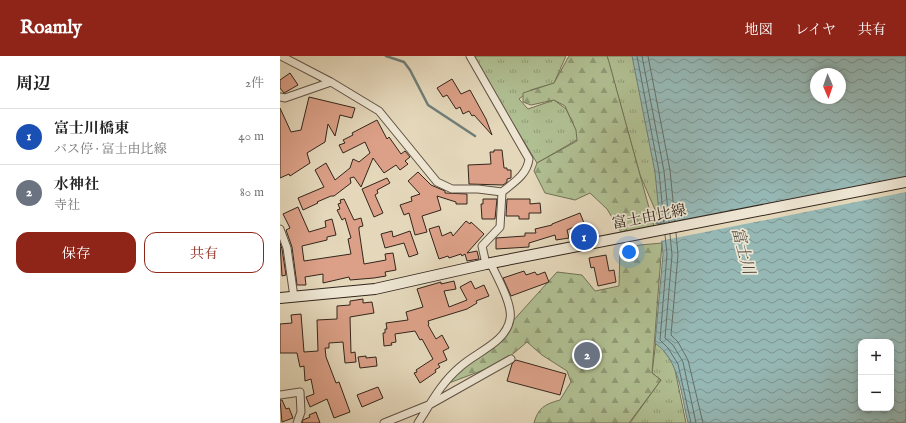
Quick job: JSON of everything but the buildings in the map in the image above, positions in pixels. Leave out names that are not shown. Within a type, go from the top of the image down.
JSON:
[{"type":"main road","name":"富士由比線","points":[[280,298],[375,289],[488,264],[906,182]]},
{"type":"street","points":[[281,56],[331,82],[379,111],[437,182],[452,189],[478,189],[502,192]]},
{"type":"street","points":[[418,423],[431,404],[438,389],[460,366],[501,337],[510,319],[508,305],[488,264],[482,246],[500,227],[502,192],[528,168],[529,159],[470,56]]},
{"type":"street","points":[[280,97],[285,98],[331,82]]},
{"type":"street","points":[[280,230],[287,248],[294,297]]},
{"type":"street","points":[[384,423],[431,404],[511,359]]},
{"type":"street","points":[[280,395],[300,392],[300,412],[297,423]]},
{"type":"green space","points":[[472,56],[566,56],[554,83],[531,90],[519,99],[528,109],[554,100],[566,109],[580,138],[537,163]]},
{"type":"green space","points":[[569,56],[607,56],[654,226],[621,232],[607,209],[590,193],[575,200],[545,193],[534,171],[537,163],[577,141],[576,130],[565,106],[554,100],[531,105],[523,102],[523,93],[554,83]]},
{"type":"green space","points":[[607,56],[648,56],[660,221],[640,175]]},
{"type":"green space","points":[[662,243],[652,373],[661,380],[629,423],[534,423],[540,410],[550,403],[560,400],[571,382],[567,371],[542,355],[527,342],[502,363],[449,383],[476,355],[512,322],[557,272],[582,275],[595,291],[619,286],[620,250],[640,245]]},
{"type":"green space","points":[[656,340],[674,365],[686,423],[630,423],[661,380],[652,373]]},
{"type":"water","name":"富士川","points":[[632,56],[906,56],[906,423],[688,423],[675,369],[670,359],[655,343],[663,254],[655,172]]},
{"type":"pier","points":[[906,176],[906,192],[660,241],[658,225]]},
{"type":"waterway","points":[[386,56],[404,62],[410,70],[428,105],[475,136]]},
{"type":"waterway","points":[[655,222],[663,225]]},
{"type":"place","name":"富士川橋東","points":[[584,237]]},
{"type":"place","name":"水神社","points":[[587,355]]}]
